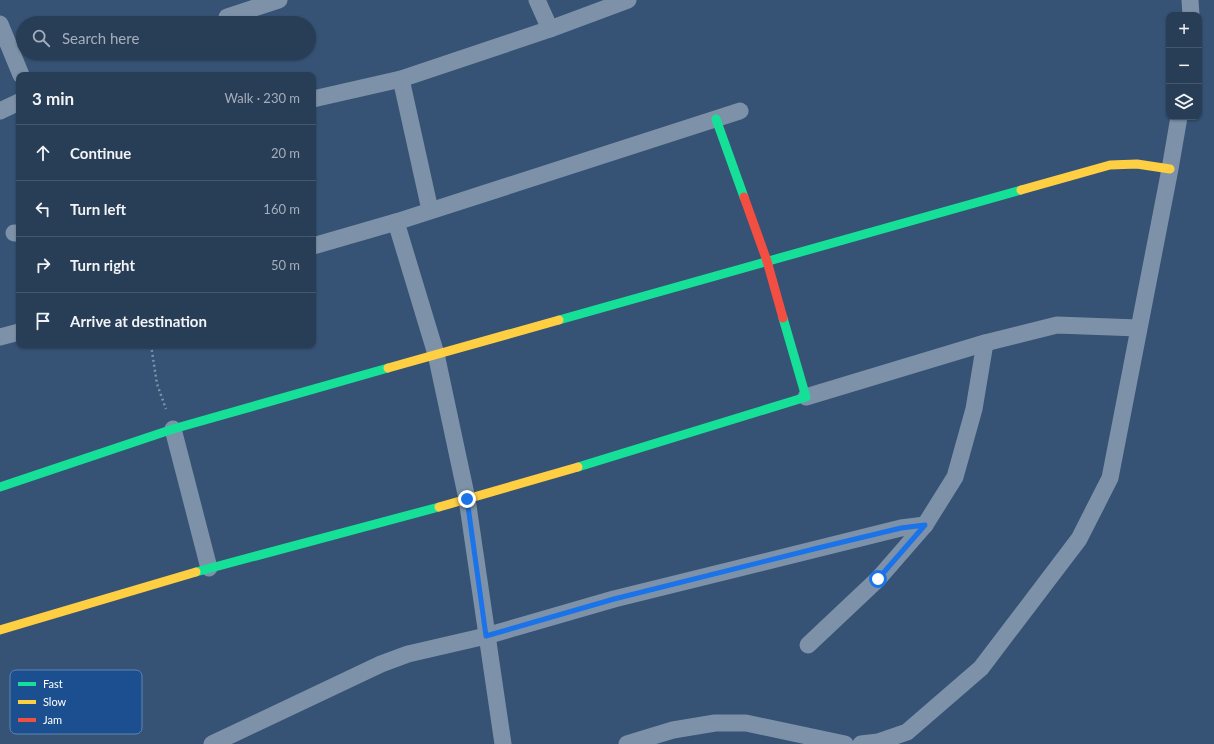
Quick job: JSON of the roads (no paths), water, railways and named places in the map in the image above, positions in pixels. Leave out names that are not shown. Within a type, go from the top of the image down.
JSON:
[{"type":"street","points":[[227,16],[279,0]]},
{"type":"street","points":[[538,0],[550,29]]},
{"type":"street","points":[[316,98],[401,79],[550,29],[628,0]]},
{"type":"street","points":[[1190,0],[1191,12]]},
{"type":"street","points":[[0,24],[20,72]]},
{"type":"street","points":[[401,79],[430,210]]},
{"type":"street","points":[[0,111],[16,103]]},
{"type":"street","points":[[316,245],[396,222],[740,111]]},
{"type":"street","points":[[716,119],[767,261],[806,397]]},
{"type":"street","points":[[861,744],[878,742],[907,732],[981,668],[1079,539],[1110,478],[1178,120]]},
{"type":"street","points":[[0,487],[173,429],[767,261],[1110,166],[1137,164],[1170,169]]},
{"type":"street","points":[[396,222],[436,354],[467,499],[503,744]]},
{"type":"street","points":[[0,630],[209,568],[467,499],[588,464],[985,343],[1057,325],[1138,328]]},
{"type":"street","points":[[0,337],[16,333]]},
{"type":"street","points":[[808,645],[878,579],[925,525],[955,477],[974,409],[985,343]]},
{"type":"street","points":[[173,429],[209,568]]},
{"type":"street","points":[[212,744],[381,664],[408,654],[486,636],[614,599],[901,528],[925,525]]},
{"type":"street","points":[[627,744],[673,730],[715,723],[746,723],[845,744]]}]
